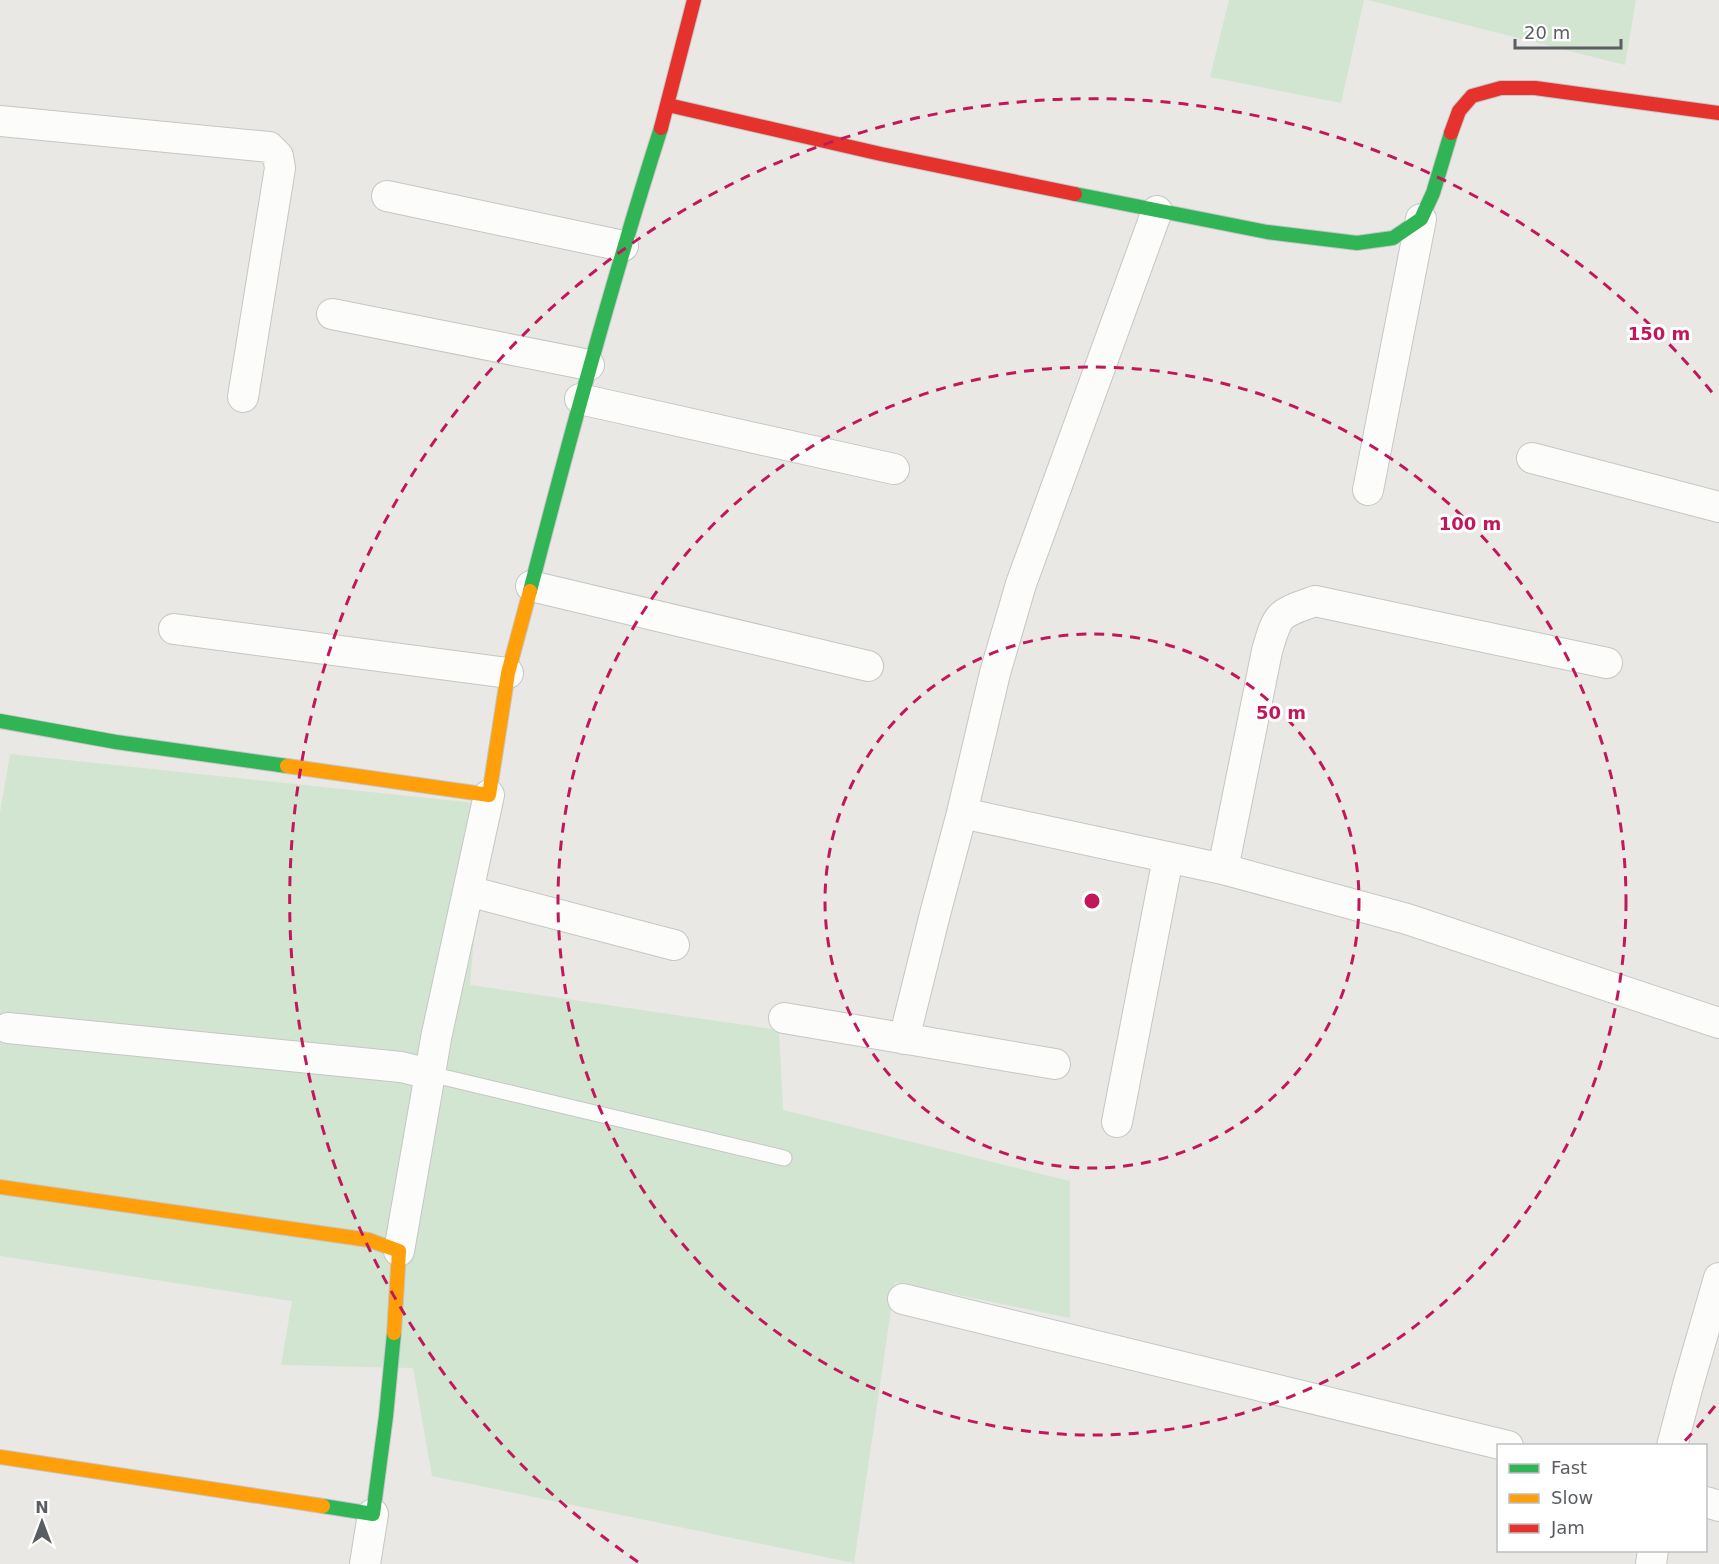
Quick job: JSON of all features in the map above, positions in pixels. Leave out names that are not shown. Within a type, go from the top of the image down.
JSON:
[{"type":"street","points":[[365,1564],[384,1451],[394,1346],[399,1251],[436,1038],[489,795],[508,673],[589,364],[623,246],[668,105],[694,0]]},
{"type":"street","points":[[1368,490],[1421,219],[1433,194],[1459,111],[1472,96],[1501,88],[1535,88],[1719,113]]},
{"type":"street","points":[[668,105],[881,154],[1267,232],[1357,243],[1393,238],[1421,219]]},
{"type":"street","points":[[0,121],[269,147],[278,156],[280,168],[243,397]]},
{"type":"street","points":[[387,196],[623,246]]},
{"type":"street","points":[[904,1039],[995,673],[1021,584],[1157,211]]},
{"type":"street","points":[[332,314],[589,364]]},
{"type":"street","points":[[580,399],[894,469]]},
{"type":"street","points":[[1532,458],[1719,507]]},
{"type":"street","points":[[531,586],[868,666]]},
{"type":"street","points":[[1223,869],[1267,651],[1275,624],[1285,612],[1315,601],[1606,663]]},
{"type":"street","points":[[174,629],[508,673]]},
{"type":"street","points":[[0,722],[116,742],[489,795]]},
{"type":"street","points":[[962,813],[1223,869],[1407,919],[1719,1023]]},
{"type":"street","points":[[1118,1122],[1168,858]]},
{"type":"street","points":[[468,891],[674,945]]},
{"type":"street","points":[[784,1017],[1055,1064]]},
{"type":"street","points":[[8,1028],[401,1067],[430,1074]]},
{"type":"street","points":[[0,1187],[369,1240],[399,1251]]},
{"type":"street","points":[[1673,1444],[1714,1311],[1719,1278]]},
{"type":"street","points":[[903,1299],[1500,1444]]},
{"type":"street","points":[[0,1457],[374,1514]]},
{"type":"lane","points":[[430,1074],[784,1158]]},
{"type":"green space","points":[[1229,0],[1364,0],[1341,103],[1210,77]]},
{"type":"green space","points":[[1367,0],[1636,0],[1625,65]]},
{"type":"green space","points":[[10,754],[485,804],[470,985],[779,1030],[783,1110],[1070,1181],[1070,1318],[895,1282],[854,1563],[432,1476],[413,1368],[281,1365],[292,1301],[0,1256],[0,813]]},
{"type":"traffic: fast","points":[[530,591],[592,359],[661,128]]},
{"type":"traffic: fast","points":[[1075,194],[1267,232],[1357,243],[1393,238],[1421,219],[1433,193],[1451,133]]},
{"type":"traffic: fast","points":[[0,721],[116,742],[287,766]]},
{"type":"traffic: fast","points":[[323,1506],[373,1514],[394,1333]]},
{"type":"traffic: slow","points":[[287,766],[489,795],[508,673],[530,591]]},
{"type":"traffic: slow","points":[[0,1187],[369,1240],[399,1251],[394,1333]]},
{"type":"traffic: slow","points":[[0,1457],[323,1506]]},
{"type":"traffic: jam","points":[[661,128],[694,0]]},
{"type":"traffic: jam","points":[[1451,133],[1459,111],[1472,96],[1501,88],[1535,88],[1719,113]]},
{"type":"traffic: jam","points":[[668,105],[881,154],[1075,194]]}]
